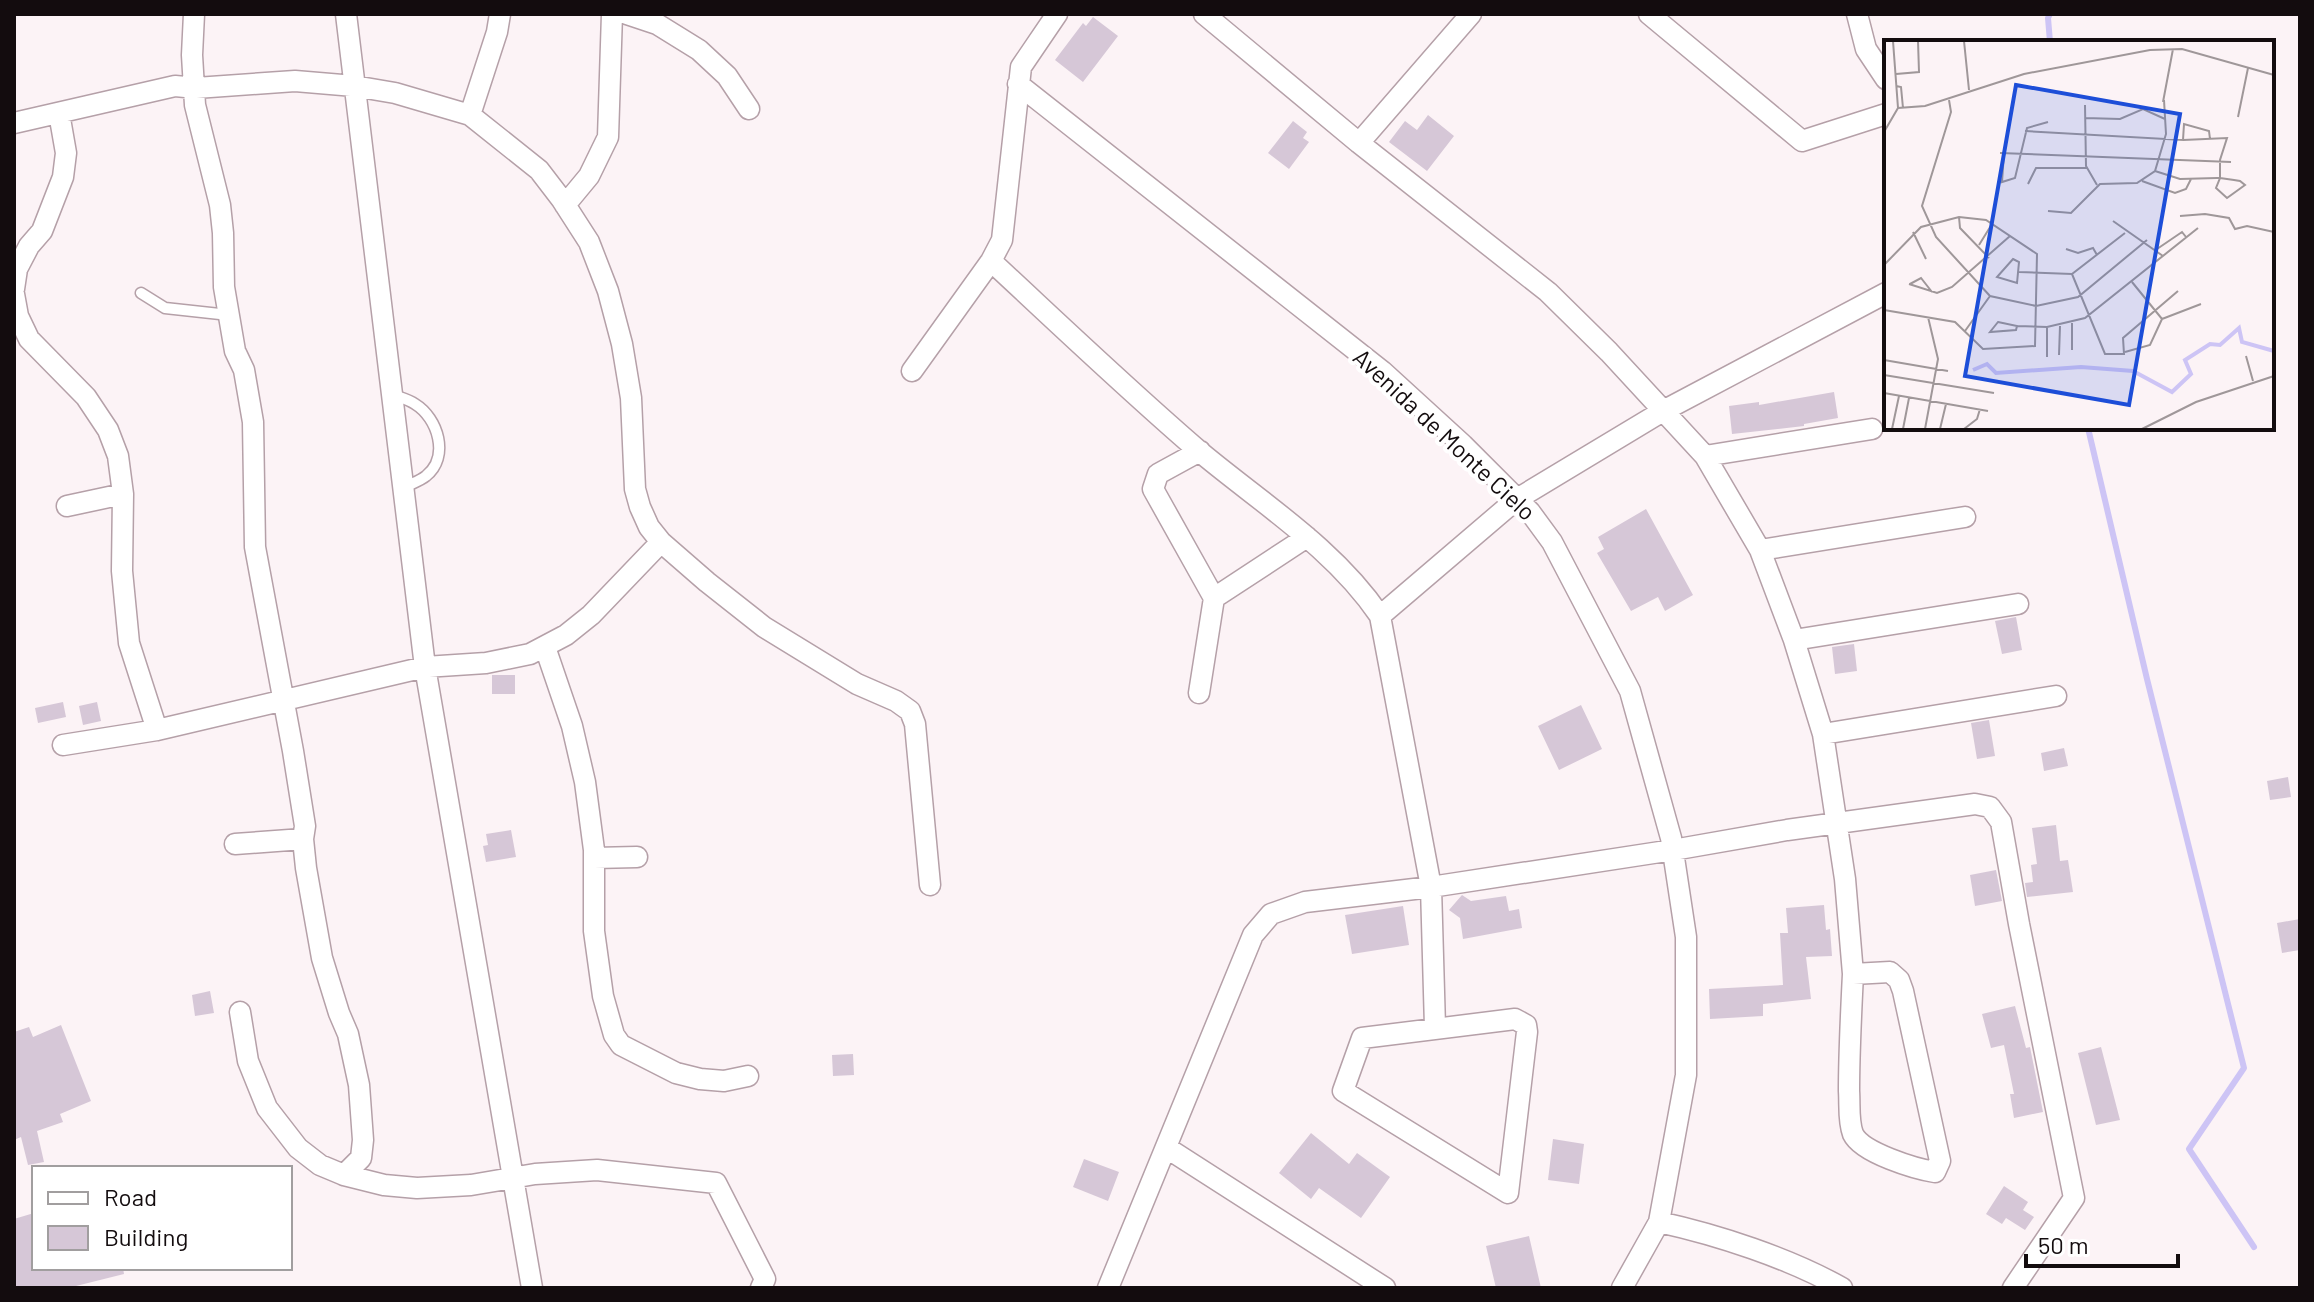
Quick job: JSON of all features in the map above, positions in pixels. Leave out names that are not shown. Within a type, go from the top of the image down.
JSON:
[{"type":"street","points":[[194,14],[192,55],[195,105],[220,205],[224,287],[235,351],[244,370],[253,422],[255,547],[305,826],[303,839],[322,958],[348,1034],[359,1085],[363,1140],[361,1158],[344,1175]]},
{"type":"street","points":[[346,14],[425,667],[532,1288]]},
{"type":"street","points":[[470,115],[500,14]]},
{"type":"street","points":[[565,205],[589,176],[608,137],[612,14]]},
{"type":"street","points":[[627,14],[657,24],[699,50],[727,76],[749,109]]},
{"type":"street","points":[[912,371],[991,261],[1002,240],[1021,67],[1057,14]]},
{"type":"street","points":[[1204,14],[1359,143],[1548,292],[1609,352],[1705,456],[1760,550],[1794,640],[1823,734],[1845,879],[1853,974],[1849,1049],[1850,1119],[1854,1136],[1865,1146],[1903,1163],[1935,1172],[1940,1161],[1899,980],[1890,972],[1853,974]]},
{"type":"street","points":[[1359,143],[1471,14]]},
{"type":"street","points":[[1649,14],[1802,141],[1884,115]]},
{"type":"street","points":[[1857,14],[1866,49],[1884,76]]},
{"type":"street","points":[[14,123],[175,86],[196,88],[295,81],[354,86],[395,93],[470,115],[539,170],[589,242],[608,291],[622,344],[631,398],[635,489],[649,527],[661,542],[764,627],[857,684],[896,701],[910,711],[915,724],[930,885]]},
{"type":"street","name":"Avenida de Monte Cielo","points":[[1018,84],[1382,371],[1463,445],[1530,512],[1552,542],[1630,691],[1673,850],[1686,937],[1686,1075],[1659,1222],[1622,1288]]},
{"type":"street","points":[[59,113],[66,153],[63,177],[42,231],[29,246],[17,269],[14,291],[18,316],[29,339],[86,397],[108,430],[118,456],[123,494],[122,571],[129,643],[157,730]]},
{"type":"street","points":[[991,261],[1200,451],[1307,537],[1367,597],[1380,616],[1431,887],[1435,1027]]},
{"type":"street","points":[[1380,616],[1517,499],[1663,411],[1884,294]]},
{"type":"street","points":[[1705,456],[1872,429]]},
{"type":"street","points":[[1199,693],[1214,598],[1153,489],[1158,474],[1200,451]]},
{"type":"street","points":[[67,506],[123,494]]},
{"type":"street","points":[[1760,550],[1965,517]]},
{"type":"street","points":[[1214,598],[1307,537]]},
{"type":"street","points":[[63,745],[157,730],[425,667],[486,663],[530,654],[566,635],[591,615],[661,542]]},
{"type":"street","points":[[1794,640],[2018,604]]},
{"type":"street","points":[[545,647],[572,726],[590,809],[594,931],[603,996],[614,1035],[621,1045],[676,1073],[724,1081],[748,1076]]},
{"type":"street","points":[[1823,734],[2056,696]]},
{"type":"street","points":[[1108,1288],[1253,935],[1271,914],[1305,902],[1431,887],[1975,804],[1990,807],[2001,822],[2074,1198],[2013,1288]]},
{"type":"street","points":[[235,844],[303,839]]},
{"type":"street","points":[[594,858],[637,857]]},
{"type":"street","points":[[240,1012],[248,1061],[267,1108],[298,1148],[320,1165],[384,1185],[417,1188],[597,1170],[716,1183],[765,1279],[761,1288]]},
{"type":"street","points":[[1515,1019],[1526,1025],[1508,1193],[1343,1091],[1362,1038],[1435,1027],[1515,1019]]},
{"type":"street","points":[[1167,1148],[1374,1285]]},
{"type":"street","points":[[1659,1222],[1728,1242],[1816,1274],[1842,1288]]},
{"type":"lane","points":[[141,293],[165,308],[229,315]]},
{"type":"lane","points":[[391,394],[416,404],[436,427],[439,441],[438,458],[427,476],[403,488]]},
{"type":"building","points":[[1093,17],[1118,36],[1083,82],[1055,60],[1083,23],[1086,26]]},
{"type":"building","points":[[1428,115],[1454,136],[1427,171],[1389,142],[1405,121],[1417,130]]},
{"type":"building","points":[[1293,121],[1307,132],[1303,138],[1309,142],[1289,169],[1268,153]]},
{"type":"building","points":[[1834,392],[1838,418],[1804,426],[1732,434],[1729,406],[1759,402],[1759,405]]},
{"type":"building","points":[[1646,509],[1693,595],[1665,611],[1658,597],[1631,611],[1597,553],[1604,549],[1598,537]]},
{"type":"building","points":[[2016,617],[2022,650],[2002,654],[1995,621]]},
{"type":"building","points":[[1854,644],[1857,671],[1835,674],[1832,647]]},
{"type":"building","points":[[492,675],[515,675],[515,694],[492,694]]},
{"type":"building","points":[[63,702],[66,717],[38,723],[35,708]]},
{"type":"building","points":[[97,702],[101,721],[83,725],[79,706]]},
{"type":"building","points":[[1581,705],[1602,749],[1559,770],[1538,726]]},
{"type":"building","points":[[1989,720],[1995,756],[1977,759],[1971,723]]},
{"type":"building","points":[[2064,748],[2068,766],[2044,771],[2041,753]]},
{"type":"building","points":[[2288,777],[2291,797],[2270,800],[2267,781]]},
{"type":"building","points":[[2056,825],[2060,861],[2068,860],[2073,892],[2027,897],[2025,883],[2033,882],[2031,865],[2037,864],[2032,828]]},
{"type":"building","points":[[511,830],[516,857],[486,862],[483,846],[488,845],[486,834]]},
{"type":"building","points":[[1996,870],[2002,901],[1975,906],[1970,875]]},
{"type":"building","points":[[1462,895],[1471,901],[1506,896],[1509,911],[1519,909],[1522,928],[1463,939],[1460,918],[1449,910]]},
{"type":"building","points":[[1824,905],[1832,956],[1806,957],[1811,999],[1763,1004],[1763,1016],[1710,1019],[1709,989],[1783,985],[1780,933],[1788,933],[1786,908]]},
{"type":"building","points":[[1403,906],[1409,945],[1352,954],[1345,915]]},
{"type":"building","points":[[2300,919],[2300,950],[2282,953],[2277,923]]},
{"type":"building","points":[[210,991],[214,1013],[195,1016],[192,995]]},
{"type":"building","points":[[2015,1006],[2026,1048],[2030,1047],[2043,1112],[2014,1118],[2010,1094],[2014,1094],[2004,1045],[1991,1048],[1982,1014]]},
{"type":"building","points":[[61,1025],[91,1101],[60,1114],[63,1122],[37,1131],[44,1162],[28,1165],[21,1137],[14,1140],[14,1032],[29,1027],[33,1037]]},
{"type":"building","points":[[2101,1047],[2120,1120],[2096,1125],[2078,1053]]},
{"type":"building","points":[[853,1054],[854,1075],[833,1076],[832,1055]]},
{"type":"building","points":[[1311,1133],[1349,1164],[1357,1153],[1390,1177],[1361,1218],[1319,1188],[1311,1199],[1279,1173]]},
{"type":"building","points":[[1553,1139],[1584,1144],[1579,1184],[1548,1180]]},
{"type":"building","points":[[1084,1159],[1119,1172],[1108,1201],[1073,1187]]},
{"type":"building","points":[[2004,1186],[2028,1202],[2023,1210],[2034,1217],[2025,1230],[2006,1218],[2002,1224],[1986,1214]]},
{"type":"building","points":[[32,1214],[32,1270],[123,1270],[124,1274],[68,1288],[14,1288],[14,1219]]},
{"type":"building","points":[[1529,1236],[1541,1288],[1496,1288],[1486,1246]]},
{"type":"waterway","points":[[2050,14],[2050,40]]},
{"type":"waterway","points":[[2088,430],[2244,1068],[2189,1149],[2254,1247]]}]
